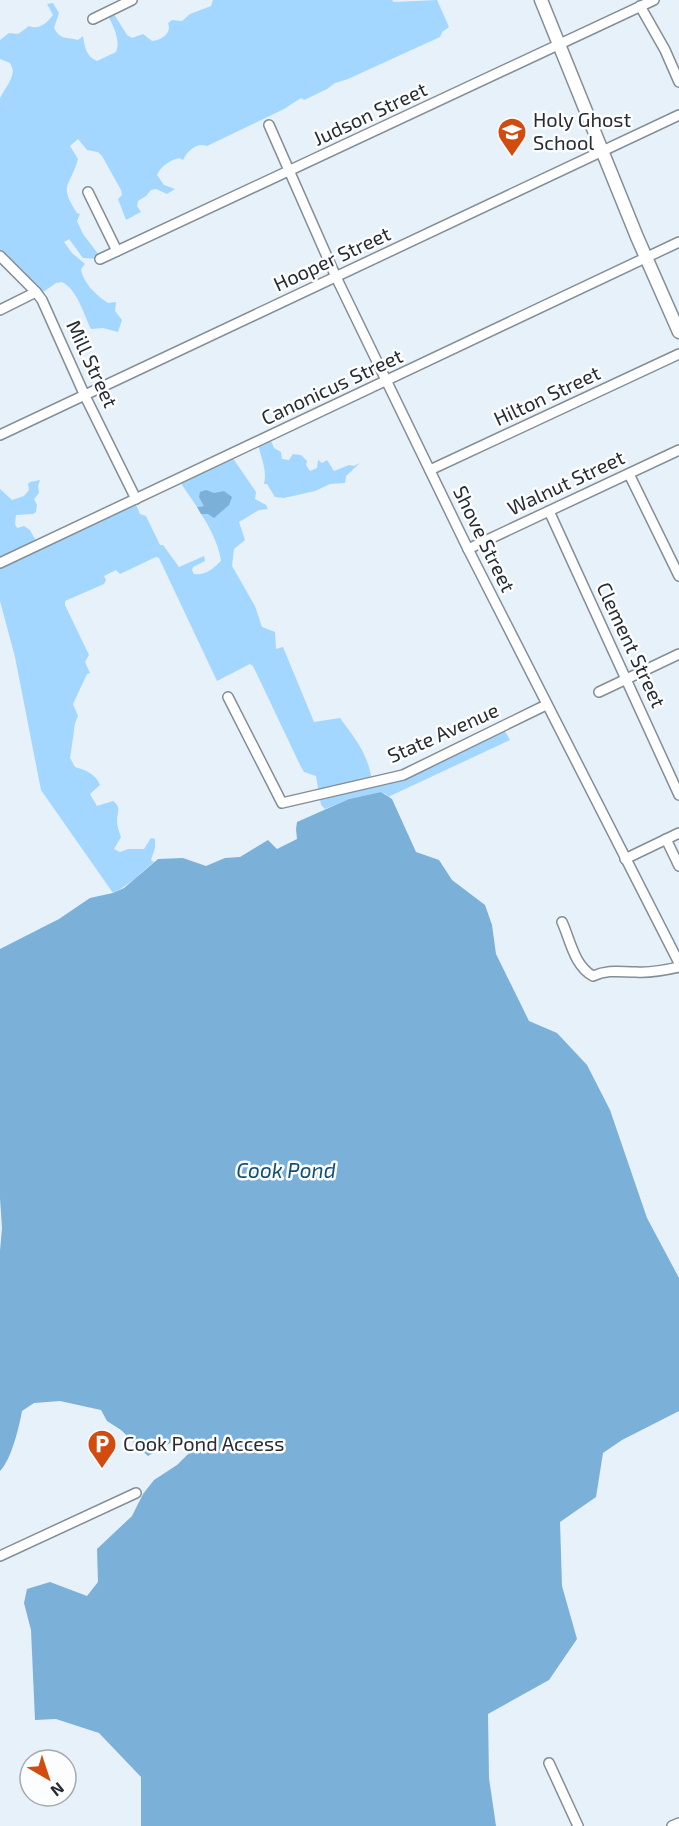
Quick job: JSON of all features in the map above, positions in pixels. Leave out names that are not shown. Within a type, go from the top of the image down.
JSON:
[{"type":"main road","points":[[541,0],[646,258],[679,332]]},
{"type":"street","points":[[93,19],[132,0]]},
{"type":"street","name":"Judson Street","points":[[100,259],[654,0]]},
{"type":"street","points":[[640,6],[665,50],[679,82]]},
{"type":"street","name":"Hooper Street","points":[[0,435],[679,115]]},
{"type":"street","name":"Shove Street","points":[[269,125],[336,277],[468,549],[679,965]]},
{"type":"street","points":[[88,192],[117,251]]},
{"type":"street","name":"Canonicus Street","points":[[0,563],[679,242]]},
{"type":"street","name":"Mill Street","points":[[0,256],[36,292],[48,311],[136,499]]},
{"type":"street","points":[[0,310],[36,292]]},
{"type":"street","name":"Hilton Street","points":[[430,470],[679,354]]},
{"type":"street","name":"Walnut Street","points":[[468,549],[679,450]]},
{"type":"street","points":[[629,474],[679,576]]},
{"type":"street","name":"Clement Street","points":[[549,511],[679,795]]},
{"type":"street","points":[[598,692],[679,654]]},
{"type":"street","name":"State Avenue","points":[[228,697],[282,803],[403,775],[546,705]]},
{"type":"street","points":[[625,859],[679,833]]},
{"type":"street","points":[[666,839],[679,866]]},
{"type":"street","points":[[562,922],[578,959],[587,972],[593,976],[611,970],[637,973],[679,965]]},
{"type":"street","points":[[0,1556],[136,1493]]},
{"type":"street","points":[[549,1763],[578,1826]]},
{"type":"street","points":[[672,1826],[679,1823]]},
{"type":"shaded area","points":[[213,0],[392,0],[394,2],[437,0],[449,27],[442,32],[440,37],[335,83],[304,100],[301,98],[284,109],[207,146],[196,146],[187,153],[183,160],[179,158],[169,162],[157,175],[164,185],[175,189],[167,194],[156,189],[151,190],[138,201],[137,206],[141,212],[126,220],[118,199],[122,195],[121,190],[102,156],[98,152],[87,150],[78,139],[70,146],[78,159],[67,186],[68,196],[77,213],[80,214],[77,221],[83,234],[102,259],[83,258],[69,239],[64,242],[72,253],[85,264],[81,269],[82,274],[95,293],[108,303],[116,302],[115,311],[122,320],[118,332],[103,328],[91,329],[76,296],[67,285],[62,282],[56,283],[39,295],[0,257],[0,98],[10,81],[13,70],[10,63],[0,59],[0,40],[9,33],[18,34],[29,26],[36,27],[45,23],[53,15],[47,4],[53,3],[59,13],[54,28],[56,32],[64,37],[78,40],[83,36],[88,54],[97,61],[116,52],[117,38],[107,14],[112,11],[127,35],[132,38],[143,34],[152,41],[167,33],[168,23],[172,20],[182,21],[190,14],[211,6]]},
{"type":"shaded area","points":[[269,436],[274,448],[281,452],[282,459],[289,460],[293,454],[301,455],[307,461],[306,465],[310,471],[317,468],[318,460],[322,463],[327,460],[334,471],[360,463],[346,476],[345,483],[330,484],[315,491],[284,498],[275,497],[267,484],[264,484],[265,473],[258,440]]},
{"type":"shaded area","points":[[230,454],[256,492],[255,499],[266,505],[268,509],[259,510],[239,522],[245,540],[234,549],[232,566],[255,606],[262,627],[275,632],[276,649],[283,647],[314,722],[340,718],[364,754],[372,780],[404,775],[503,728],[510,740],[388,797],[381,792],[349,799],[325,809],[321,805],[316,776],[304,772],[301,767],[253,666],[250,664],[217,681],[159,558],[156,557],[120,574],[116,570],[104,576],[106,580],[104,584],[65,601],[89,655],[85,662],[90,673],[87,674],[73,704],[78,716],[70,758],[75,767],[90,773],[98,781],[100,785],[90,794],[97,806],[113,801],[117,806],[117,823],[121,837],[114,849],[120,852],[128,849],[144,849],[151,838],[155,839],[151,860],[154,862],[130,883],[113,893],[41,790],[15,657],[0,601],[0,489],[12,500],[24,496],[29,490],[30,482],[40,480],[39,493],[34,499],[37,505],[36,512],[16,515],[15,524],[17,528],[24,526],[30,530],[37,543],[135,502],[140,514],[146,516],[160,545],[163,545],[179,567],[204,556],[205,561],[193,567],[192,570],[194,574],[202,574],[221,561],[220,556],[214,537],[201,514],[208,514],[205,506],[197,507],[178,479]]},
{"type":"water","points":[[206,490],[214,493],[224,491],[232,497],[229,505],[214,518],[208,514],[201,514],[197,507],[204,506],[199,497],[200,492]]},
{"type":"water","name":"Cook Pond","points":[[381,792],[392,799],[416,852],[439,860],[452,880],[485,905],[492,925],[496,954],[529,1021],[557,1033],[587,1065],[610,1110],[647,1218],[679,1278],[679,1411],[622,1440],[603,1453],[596,1497],[560,1522],[562,1586],[577,1639],[549,1680],[488,1714],[489,1778],[496,1826],[141,1826],[141,1777],[99,1733],[56,1719],[35,1720],[31,1630],[24,1603],[27,1589],[50,1582],[87,1596],[98,1582],[97,1549],[132,1516],[143,1494],[154,1480],[177,1465],[191,1451],[191,1443],[182,1438],[148,1456],[121,1430],[107,1421],[101,1410],[60,1401],[34,1403],[22,1411],[11,1452],[0,1471],[0,1251],[2,1228],[0,949],[59,919],[90,898],[124,888],[158,859],[183,858],[206,866],[225,858],[240,857],[268,840],[277,849],[297,839],[297,822],[349,799]]},
{"type":"place","name":"Holy Ghost School","points":[[512,158]]},
{"type":"place","name":"Cook Pond Access","points":[[102,1470]]}]
